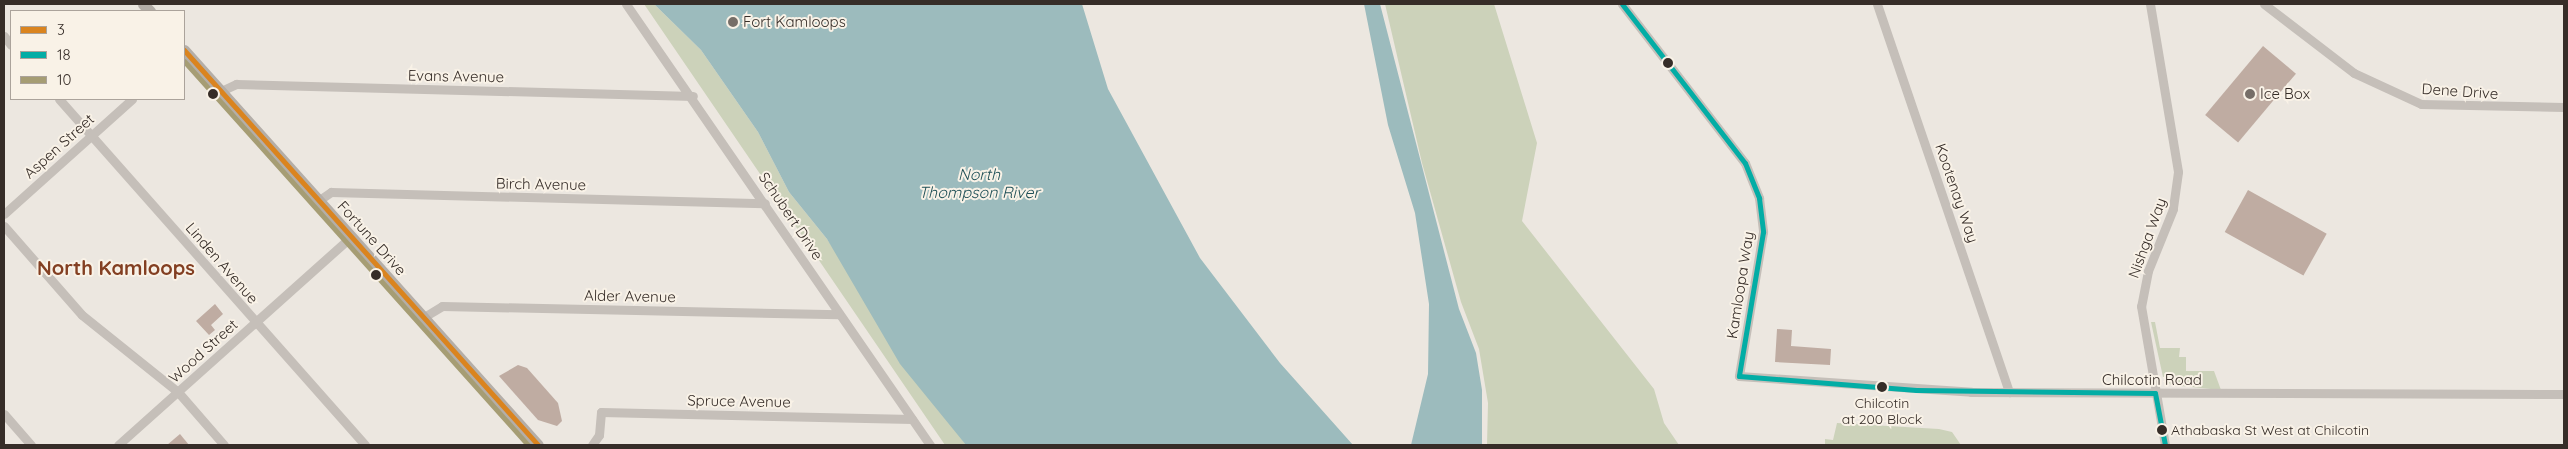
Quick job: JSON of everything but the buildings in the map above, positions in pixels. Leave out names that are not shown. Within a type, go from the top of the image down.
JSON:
[{"type":"main road","name":"Fortune Drive","points":[[185,52],[538,445]]},
{"type":"street","name":"Schubert Drive","points":[[626,4],[694,96],[839,314],[930,445]]},
{"type":"street","name":"Kamloopa Way","points":[[1622,4],[1745,163],[1759,198],[1763,232],[1739,376]]},
{"type":"street","name":"Kootenay Way","points":[[1877,4],[2009,392]]},
{"type":"street","name":"Nishga Way","points":[[2150,4],[2178,172],[2172,215],[2148,271],[2141,306],[2165,445]]},
{"type":"street","name":"Dene Drive","points":[[2264,4],[2354,73],[2421,104],[2564,107]]},
{"type":"street","name":"Evans Avenue","points":[[221,91],[236,84],[694,96]]},
{"type":"street","name":"Linden Avenue","points":[[60,100],[365,445]]},
{"type":"street","name":"Aspen Street","points":[[4,214],[131,100]]},
{"type":"street","name":"Birch Avenue","points":[[318,201],[331,192],[765,203]]},
{"type":"street","points":[[4,226],[82,315],[178,392],[224,445]]},
{"type":"street","name":"Wood Street","points":[[118,445],[351,238]]},
{"type":"street","name":"Alder Avenue","points":[[424,317],[442,306],[839,314]]},
{"type":"street","name":"Chilcotin Road","points":[[1739,376],[1870,388],[2009,392],[2564,394]]},
{"type":"street","name":"Spruce Avenue","points":[[592,445],[599,435],[601,412],[912,419]]},
{"type":"street","points":[[4,414],[32,445]]},
{"type":"green space","points":[[644,4],[654,4],[701,50],[758,132],[789,192],[827,239],[966,445],[945,445]]},
{"type":"green space","points":[[1385,4],[1494,4],[1537,143],[1522,221],[1654,389],[1664,423],[1679,445],[1487,445],[1488,403],[1479,349],[1461,302],[1422,163]]},
{"type":"green space","points":[[2151,322],[2155,322],[2160,348],[2180,348],[2179,357],[2186,357],[2186,371],[2214,371],[2221,390],[2171,385],[2163,377]]},
{"type":"green space","points":[[1837,423],[1939,429],[1952,432],[1961,445],[1825,445],[1825,439],[1833,440]]},
{"type":"water","name":"North Thompson River","points":[[654,4],[1082,4],[1108,89],[1200,258],[1280,363],[1353,445],[966,445],[900,364],[827,239],[789,192],[758,132],[701,50]]},
{"type":"water","points":[[1364,4],[1380,4],[1459,309],[1476,353],[1482,390],[1482,445],[1411,445],[1428,374],[1429,304],[1415,213],[1388,125]]},
{"type":"transit line","name":"18","points":[[1622,4],[1745,163],[1759,198],[1763,232],[1739,376],[1916,390],[2155,393],[2165,445]]},
{"type":"transit line","name":"3","points":[[185,51],[538,445]]},
{"type":"transit line","name":"10","points":[[185,62],[528,445]]},
{"type":"place","name":"Fort Kamloops","points":[[733,22]]},
{"type":"place","name":"Ice Box","points":[[2250,94]]},
{"type":"place","name":"Chilcotin at 200 Block","points":[[1882,387]]},
{"type":"place","name":"Athabaska St West at Chilcotin","points":[[2162,430]]},
{"type":"district","name":"North Kamloops","points":[[116,267]]}]
